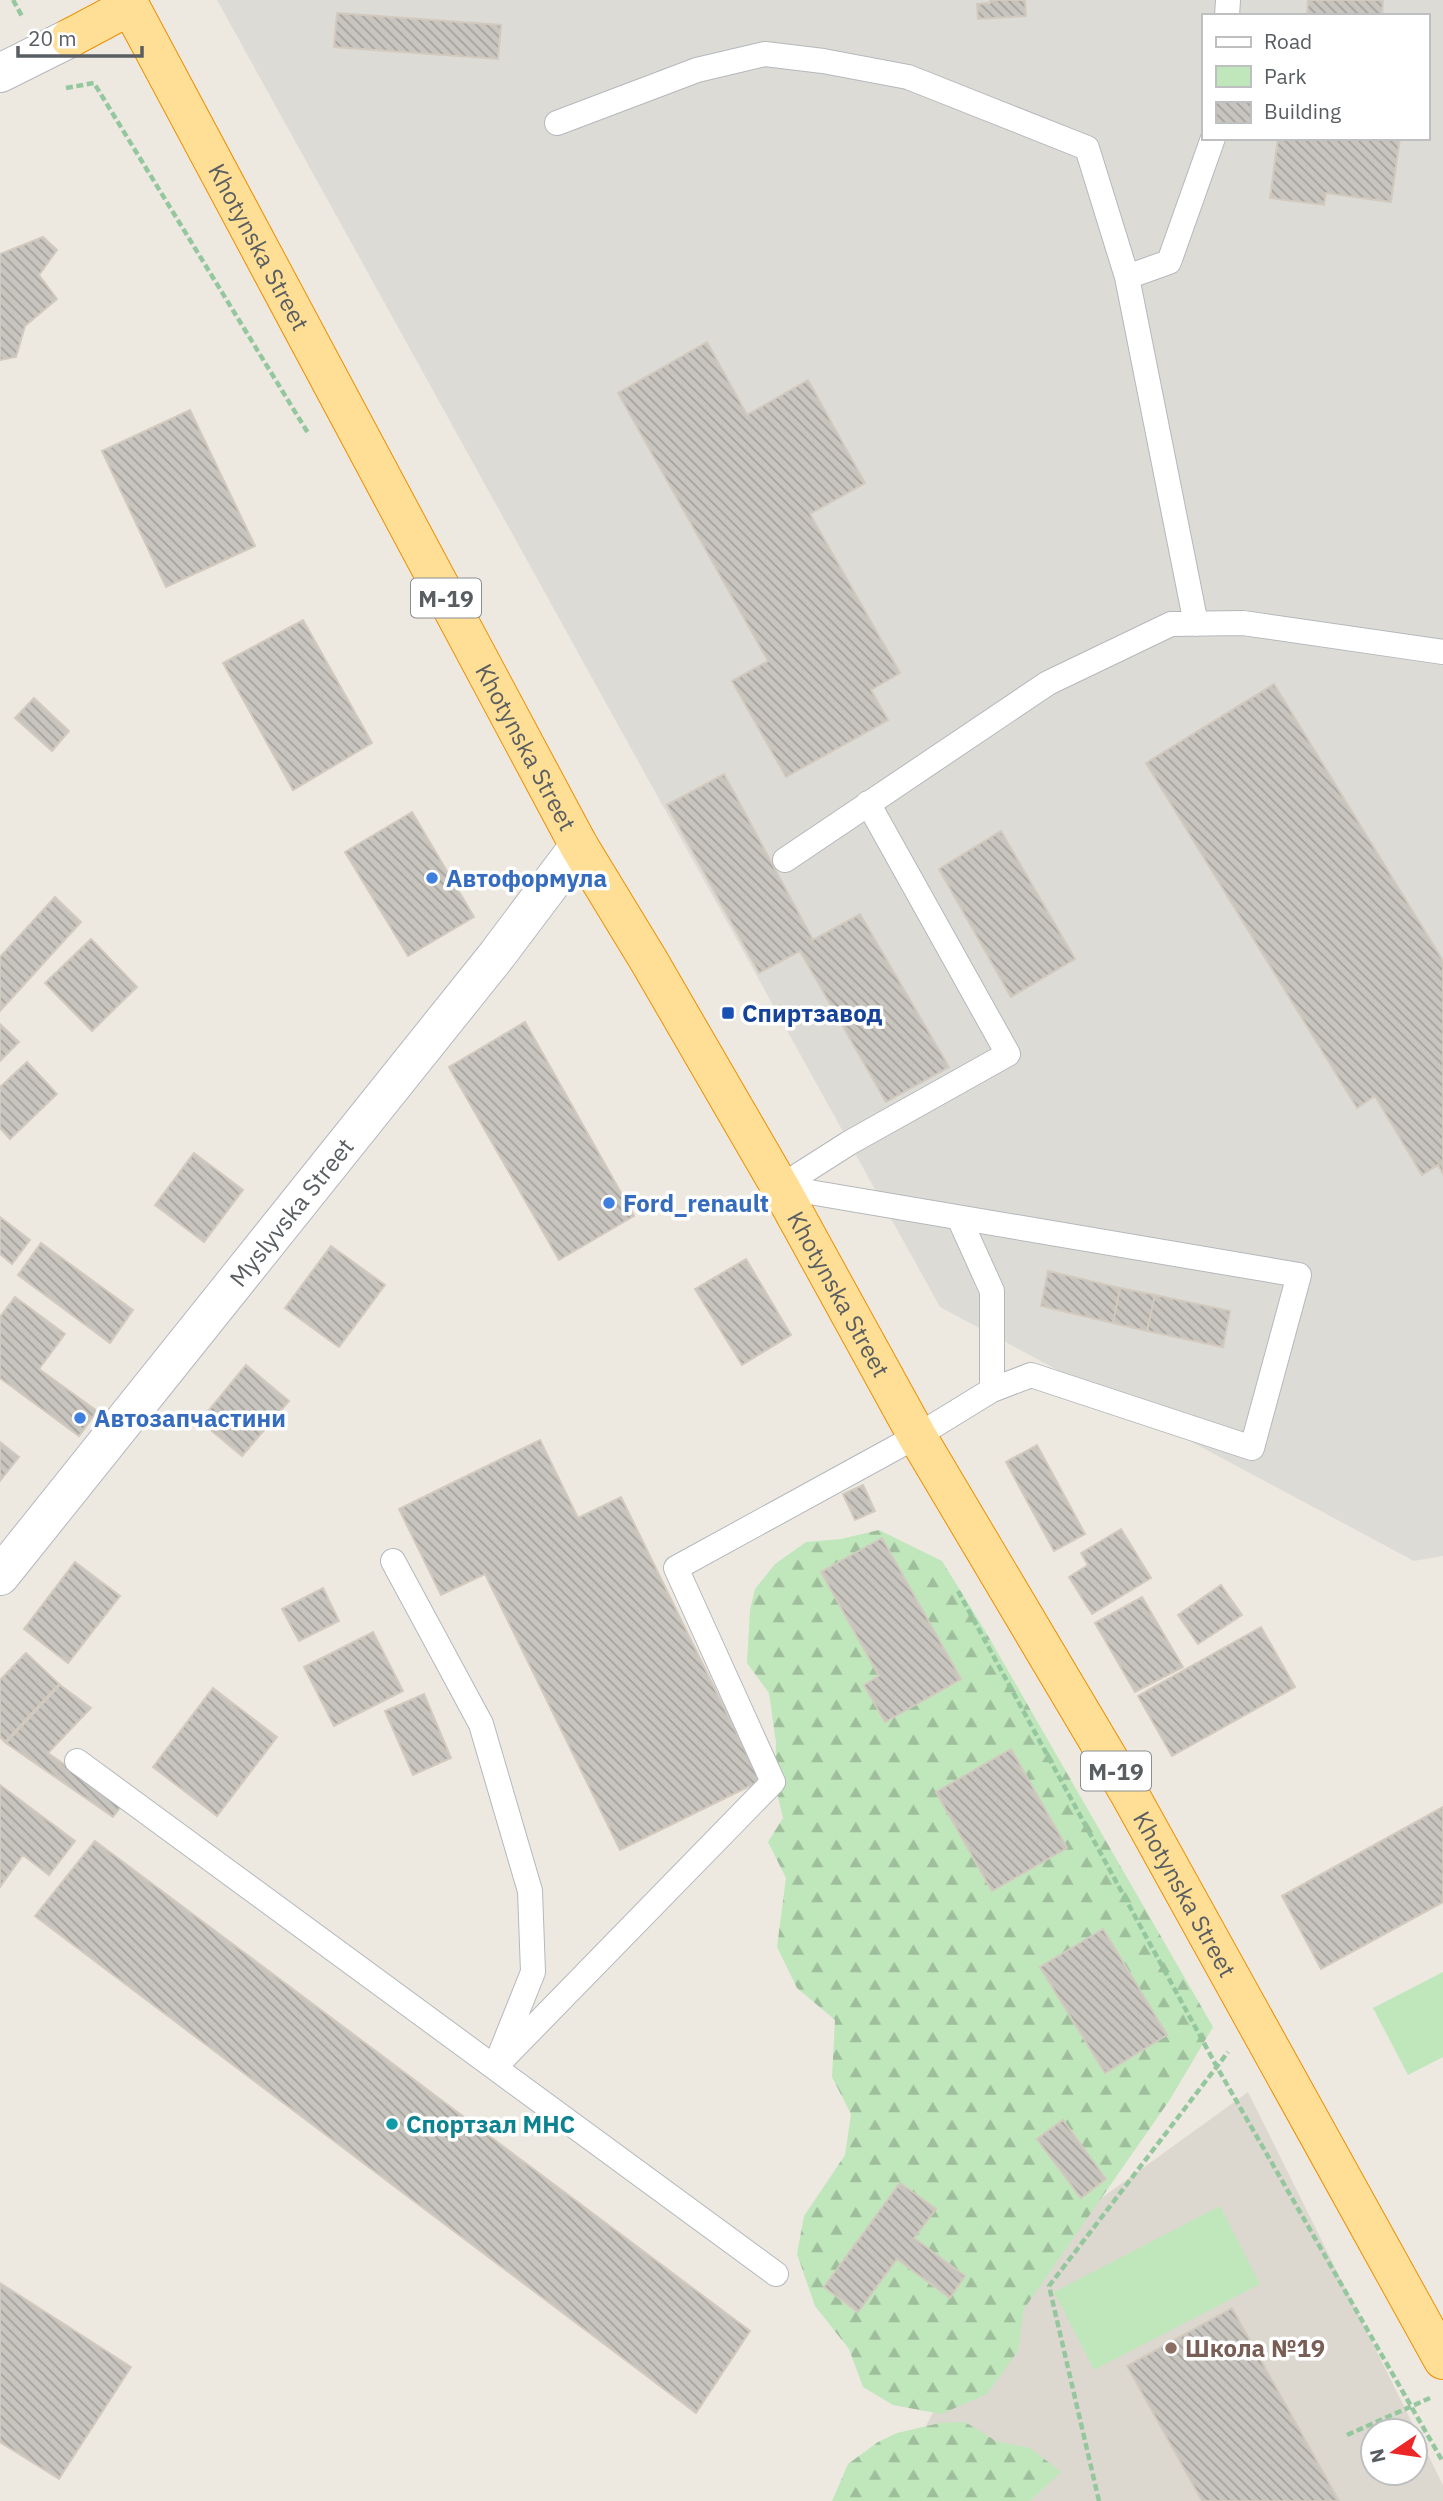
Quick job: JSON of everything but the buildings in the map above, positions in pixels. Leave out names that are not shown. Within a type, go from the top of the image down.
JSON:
[{"type":"highway","points":[[56,45],[128,3]]},
{"type":"highway","name":"Khotynska Street","points":[[128,3],[579,846],[780,1187],[917,1436],[1129,1793],[1443,2360]]},
{"type":"street","points":[[0,73],[56,45]]},
{"type":"street","name":"Myslyvska Street","points":[[0,1576],[497,954],[579,846]]},
{"type":"lane","points":[[557,123],[697,70],[765,54],[823,61],[908,78],[1087,148],[1127,277],[1196,624]]},
{"type":"lane","points":[[1127,277],[1169,262],[1212,140]]},
{"type":"lane","points":[[785,860],[1048,684],[1171,624],[1242,623],[1443,653]]},
{"type":"lane","points":[[780,1187],[849,1143],[1008,1055],[868,803]]},
{"type":"lane","points":[[495,2067],[774,1782],[676,1568],[917,1436],[992,1390],[1031,1375],[1252,1448],[1299,1275],[780,1187]]},
{"type":"lane","points":[[959,1218],[992,1292],[992,1390]]},
{"type":"lane","points":[[393,1561],[481,1724],[530,1891],[533,1972],[495,2067]]},
{"type":"lane","points":[[77,1761],[776,2274]]},
{"type":"path","points":[[13,0],[56,45],[61,89],[94,83],[313,441]]},
{"type":"path","points":[[957,1589],[1217,2067],[1443,2462]]},
{"type":"path","points":[[1099,2501],[1049,2286],[1254,2018]]},
{"type":"path","points":[[1347,2435],[1413,2408],[1433,2396]]},
{"type":"shaded area","points":[[217,0],[1443,0],[1443,1556],[1414,1561],[940,1307]]},
{"type":"shaded area","name":"Школа №19","points":[[1248,2092],[1409,2417],[1359,2417],[1359,2487],[1429,2487],[1429,2457],[1443,2485],[1443,2501],[887,2501],[1010,2264]]},
{"type":"green space","points":[[879,1530],[942,1561],[984,1629],[1213,2027],[1169,2101],[1024,2309],[1018,2351],[987,2394],[941,2414],[893,2405],[863,2387],[849,2349],[815,2306],[797,2254],[804,2216],[845,2155],[851,2114],[832,2077],[835,2020],[797,1988],[777,1947],[786,1878],[768,1842],[783,1818],[775,1784],[776,1743],[769,1693],[747,1663],[750,1610],[755,1589],[775,1564],[806,1542],[841,1539]]},
{"type":"green space","points":[[1443,1972],[1443,2057],[1408,2075],[1373,2008]]},
{"type":"green space","points":[[1220,2206],[1260,2284],[1094,2370],[1054,2292]]},
{"type":"green space","points":[[965,2422],[996,2441],[1030,2448],[1061,2472],[1030,2501],[832,2501],[848,2464],[878,2442],[897,2433],[940,2423]]},
{"type":"place","name":"Автоформула","points":[[432,878]]},
{"type":"place","name":"Спиртзавод","points":[[728,1013]]},
{"type":"place","name":"Ford_renault","points":[[609,1203]]},
{"type":"place","name":"Автозапчастини","points":[[80,1418]]},
{"type":"place","name":"Спортзал МНС","points":[[392,2124]]},
{"type":"place","name":"Школа №19","points":[[1171,2348]]}]
